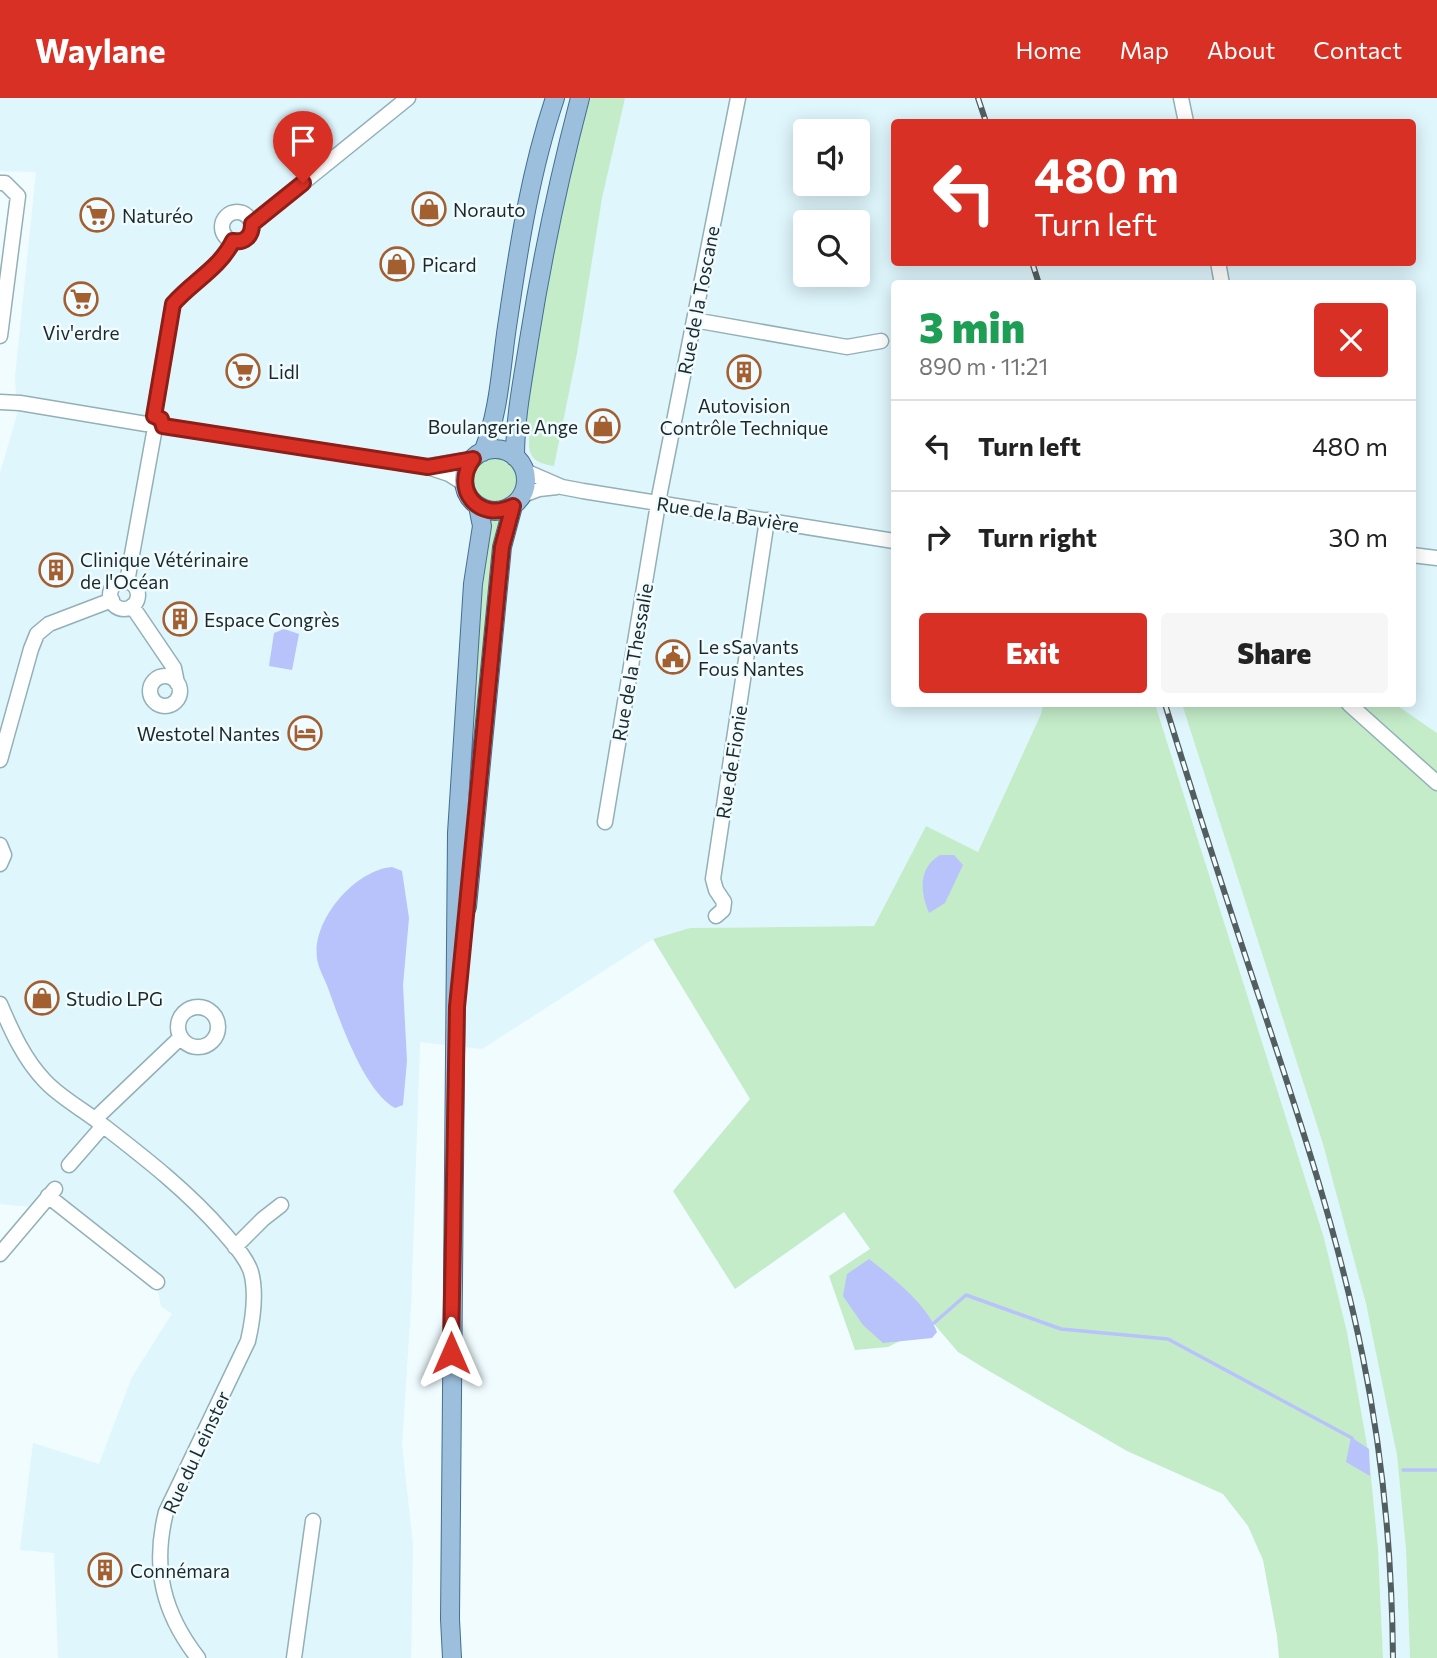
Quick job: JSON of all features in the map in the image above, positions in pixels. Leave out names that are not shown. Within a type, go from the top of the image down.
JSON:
[{"type":"main road","points":[[452,1658],[452,1221],[457,1007],[457,832],[473,584],[482,526],[478,506],[467,492],[465,484],[468,466],[478,455],[493,422],[514,277],[530,195],[555,98]]},
{"type":"main road","points":[[457,1007],[502,547],[526,479],[520,464],[516,426],[542,260],[562,163],[580,98]]},
{"type":"main road","points":[[478,455],[501,450],[520,464]]},
{"type":"main road","points":[[478,506],[499,511],[518,501]]},
{"type":"main road","points":[[444,1658],[450,1619]]},
{"type":"street","points":[[252,224],[247,216],[239,213],[227,216],[223,223],[223,232],[233,241],[247,238],[252,224],[408,98]]},
{"type":"street","name":"Rue de la Toscane","points":[[658,502],[738,98]]},
{"type":"street","points":[[1181,98],[1185,119]]},
{"type":"street","points":[[0,183],[5,183],[18,196],[0,336]]},
{"type":"street","points":[[127,582],[173,304],[225,256],[233,241]]},
{"type":"street","points":[[694,320],[847,347],[881,341]]},
{"type":"street","points":[[0,402],[428,467],[449,474],[465,484]]},
{"type":"street","points":[[428,467],[478,455]]},
{"type":"street","name":"Rue de la Bavière","points":[[520,464],[562,487]]},
{"type":"street","name":"Rue de la Bavière","points":[[518,501],[539,489],[562,487],[891,541]]},
{"type":"street","name":"Rue de la Thessalie","points":[[605,822],[658,502]]},
{"type":"street","name":"Rue de Fionie","points":[[716,916],[723,910],[724,902],[713,879],[767,520]]},
{"type":"street","points":[[1416,555],[1437,558]]},
{"type":"street","points":[[127,582],[135,587],[138,595],[132,607],[120,608],[112,600],[111,592],[116,585],[127,582]]},
{"type":"street","points":[[0,760],[37,634],[49,624],[112,600]]},
{"type":"street","points":[[132,607],[166,655],[174,668],[180,692],[176,701],[168,706],[158,704],[152,697],[151,688],[161,677],[166,655]]},
{"type":"street","points":[[161,677],[170,677],[177,683]]},
{"type":"street","points":[[1352,707],[1437,783]]},
{"type":"street","points":[[0,845],[4,855],[0,864]]},
{"type":"street","name":"Rue du Leinster","points":[[0,1004],[18,1043],[45,1081],[63,1098],[176,1183],[235,1247],[247,1262],[251,1274],[253,1312],[248,1341],[166,1512],[162,1531],[159,1560],[161,1581],[178,1627],[198,1658]]},
{"type":"street","points":[[69,1166],[99,1123],[180,1038]]},
{"type":"street","points":[[0,1254],[52,1192],[157,1282]]},
{"type":"street","points":[[235,1247],[262,1219],[281,1205]]},
{"type":"street","points":[[294,1658],[313,1521]]},
{"type":"shaded area","points":[[0,98],[1437,98],[1437,733],[1399,707],[1416,707],[1416,280],[891,280],[891,707],[1042,707],[978,852],[926,826],[874,926],[690,928],[653,939],[482,1049],[420,1042],[411,1306],[402,1445],[413,1545],[411,1658],[58,1658],[54,1553],[20,1550],[33,1443],[99,1464],[132,1377],[172,1314],[161,1306],[158,1291],[166,1281],[45,1190],[33,1207],[0,1204],[0,473],[17,415],[15,377],[36,172],[0,171]]},
{"type":"shaded area","points":[[1156,707],[1183,707],[1348,1230],[1383,1378],[1397,1455],[1406,1550],[1410,1658],[1383,1658],[1378,1548],[1369,1456],[1347,1332],[1324,1238]]},
{"type":"green space","points":[[590,98],[625,98],[602,198],[577,353],[554,466],[538,461],[531,454],[530,426],[524,424],[551,260],[568,178]]},
{"type":"green space","points":[[495,458],[504,459],[511,464],[516,471],[516,489],[511,496],[504,501],[495,502],[486,501],[479,496],[474,489],[473,480],[474,471],[479,464],[486,459]]},
{"type":"green space","points":[[484,515],[504,515],[464,881],[463,785]]},
{"type":"green space","points":[[1042,707],[1156,707],[1324,1238],[1347,1332],[1369,1456],[1378,1548],[1383,1658],[1279,1658],[1263,1560],[1248,1526],[1223,1494],[1127,1451],[989,1371],[958,1352],[934,1324],[888,1347],[855,1350],[829,1276],[870,1249],[844,1212],[735,1289],[673,1191],[750,1099],[653,939],[690,928],[874,926],[926,826],[978,852]]},
{"type":"green space","points":[[1183,707],[1399,707],[1437,733],[1437,1658],[1410,1658],[1406,1550],[1397,1455],[1366,1304],[1323,1144]]},
{"type":"water","points":[[284,629],[299,634],[292,670],[269,666],[274,633]]},
{"type":"water","points":[[940,855],[954,855],[963,865],[945,903],[929,913],[924,897],[924,874],[933,860]]},
{"type":"water","points":[[392,867],[402,871],[409,918],[403,985],[407,1061],[403,1105],[395,1108],[373,1087],[354,1054],[317,958],[321,928],[339,899],[364,877]]},
{"type":"water","points":[[869,1259],[908,1292],[925,1311],[937,1332],[932,1338],[883,1343],[863,1325],[843,1296],[847,1274]]},
{"type":"water","points":[[1351,1437],[1369,1449],[1370,1476],[1346,1462]]},
{"type":"waterway","points":[[934,1323],[966,1295],[1061,1329],[1168,1339],[1352,1438]]},
{"type":"waterway","points":[[1403,1470],[1437,1470]]},
{"type":"railway","points":[[978,98],[985,119]]},
{"type":"railway","points":[[1033,266],[1038,280]]},
{"type":"railway","points":[[1166,707],[1314,1166],[1341,1261],[1363,1358],[1381,1470],[1391,1583],[1393,1658]]},
{"type":"place","name":"Norauto","points":[[429,209]]},
{"type":"place","name":"Naturéo","points":[[97,215]]},
{"type":"place","name":"Picard","points":[[397,264]]},
{"type":"place","name":"Viv'erdre","points":[[81,299]]},
{"type":"place","name":"Lidl","points":[[243,371]]},
{"type":"place","name":"Autovision Contrôle Technique","points":[[744,372]]},
{"type":"place","name":"Boulangerie Ange","points":[[603,426]]},
{"type":"place","name":"Clinique Vétérinaire de l'Océan","points":[[56,570]]},
{"type":"place","name":"Espace Congrès","points":[[180,619]]},
{"type":"place","name":"Le sSavants Fous Nantes","points":[[673,657]]},
{"type":"place","name":"Westotel Nantes","points":[[305,733]]},
{"type":"place","name":"Studio LPG","points":[[42,998]]},
{"type":"place","name":"Connémara","points":[[105,1570]]},
{"type":"route","points":[[303,183],[252,224],[247,238],[233,241],[225,256],[173,304],[154,416],[161,419],[163,426],[428,467],[473,459],[465,475],[465,484],[471,500],[491,511],[513,506],[502,547],[457,1007],[451,1353]]}]
